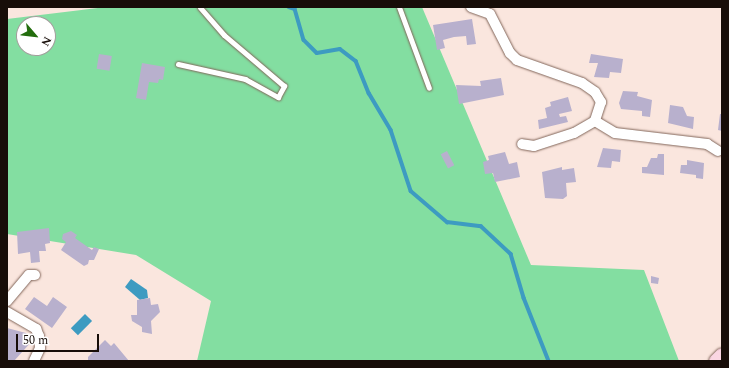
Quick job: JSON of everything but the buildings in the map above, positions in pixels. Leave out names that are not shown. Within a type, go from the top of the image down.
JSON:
[{"type":"main road","points":[[716,361],[722,355]]},
{"type":"street","points":[[471,7],[490,14],[510,53],[517,60],[582,83],[595,92],[601,102],[595,121],[574,133],[534,146],[522,144]]},
{"type":"street","points":[[595,121],[615,133],[707,144],[718,150]]},
{"type":"street","points":[[7,301],[29,275],[36,275]]},
{"type":"street","points":[[7,312],[36,329],[40,336],[40,348],[34,361]]},
{"type":"lane","points":[[178,64],[246,79],[278,97],[284,86],[224,35],[200,7]]},
{"type":"lane","points":[[398,7],[429,88]]},
{"type":"green space","points":[[106,7],[422,7],[531,265],[644,270],[679,361],[197,361],[211,301],[136,255],[7,234],[7,19],[16,18],[16,56],[56,56],[56,16],[32,16]]},
{"type":"water","points":[[131,279],[147,290],[148,298],[140,300],[125,287]]},
{"type":"water","points":[[85,314],[92,321],[78,335],[71,328]]},
{"type":"waterway","points":[[289,7],[295,9],[304,40],[317,53],[340,49],[356,61],[369,93],[391,130],[411,191],[447,222],[481,226],[511,254],[524,298],[549,361]]}]
